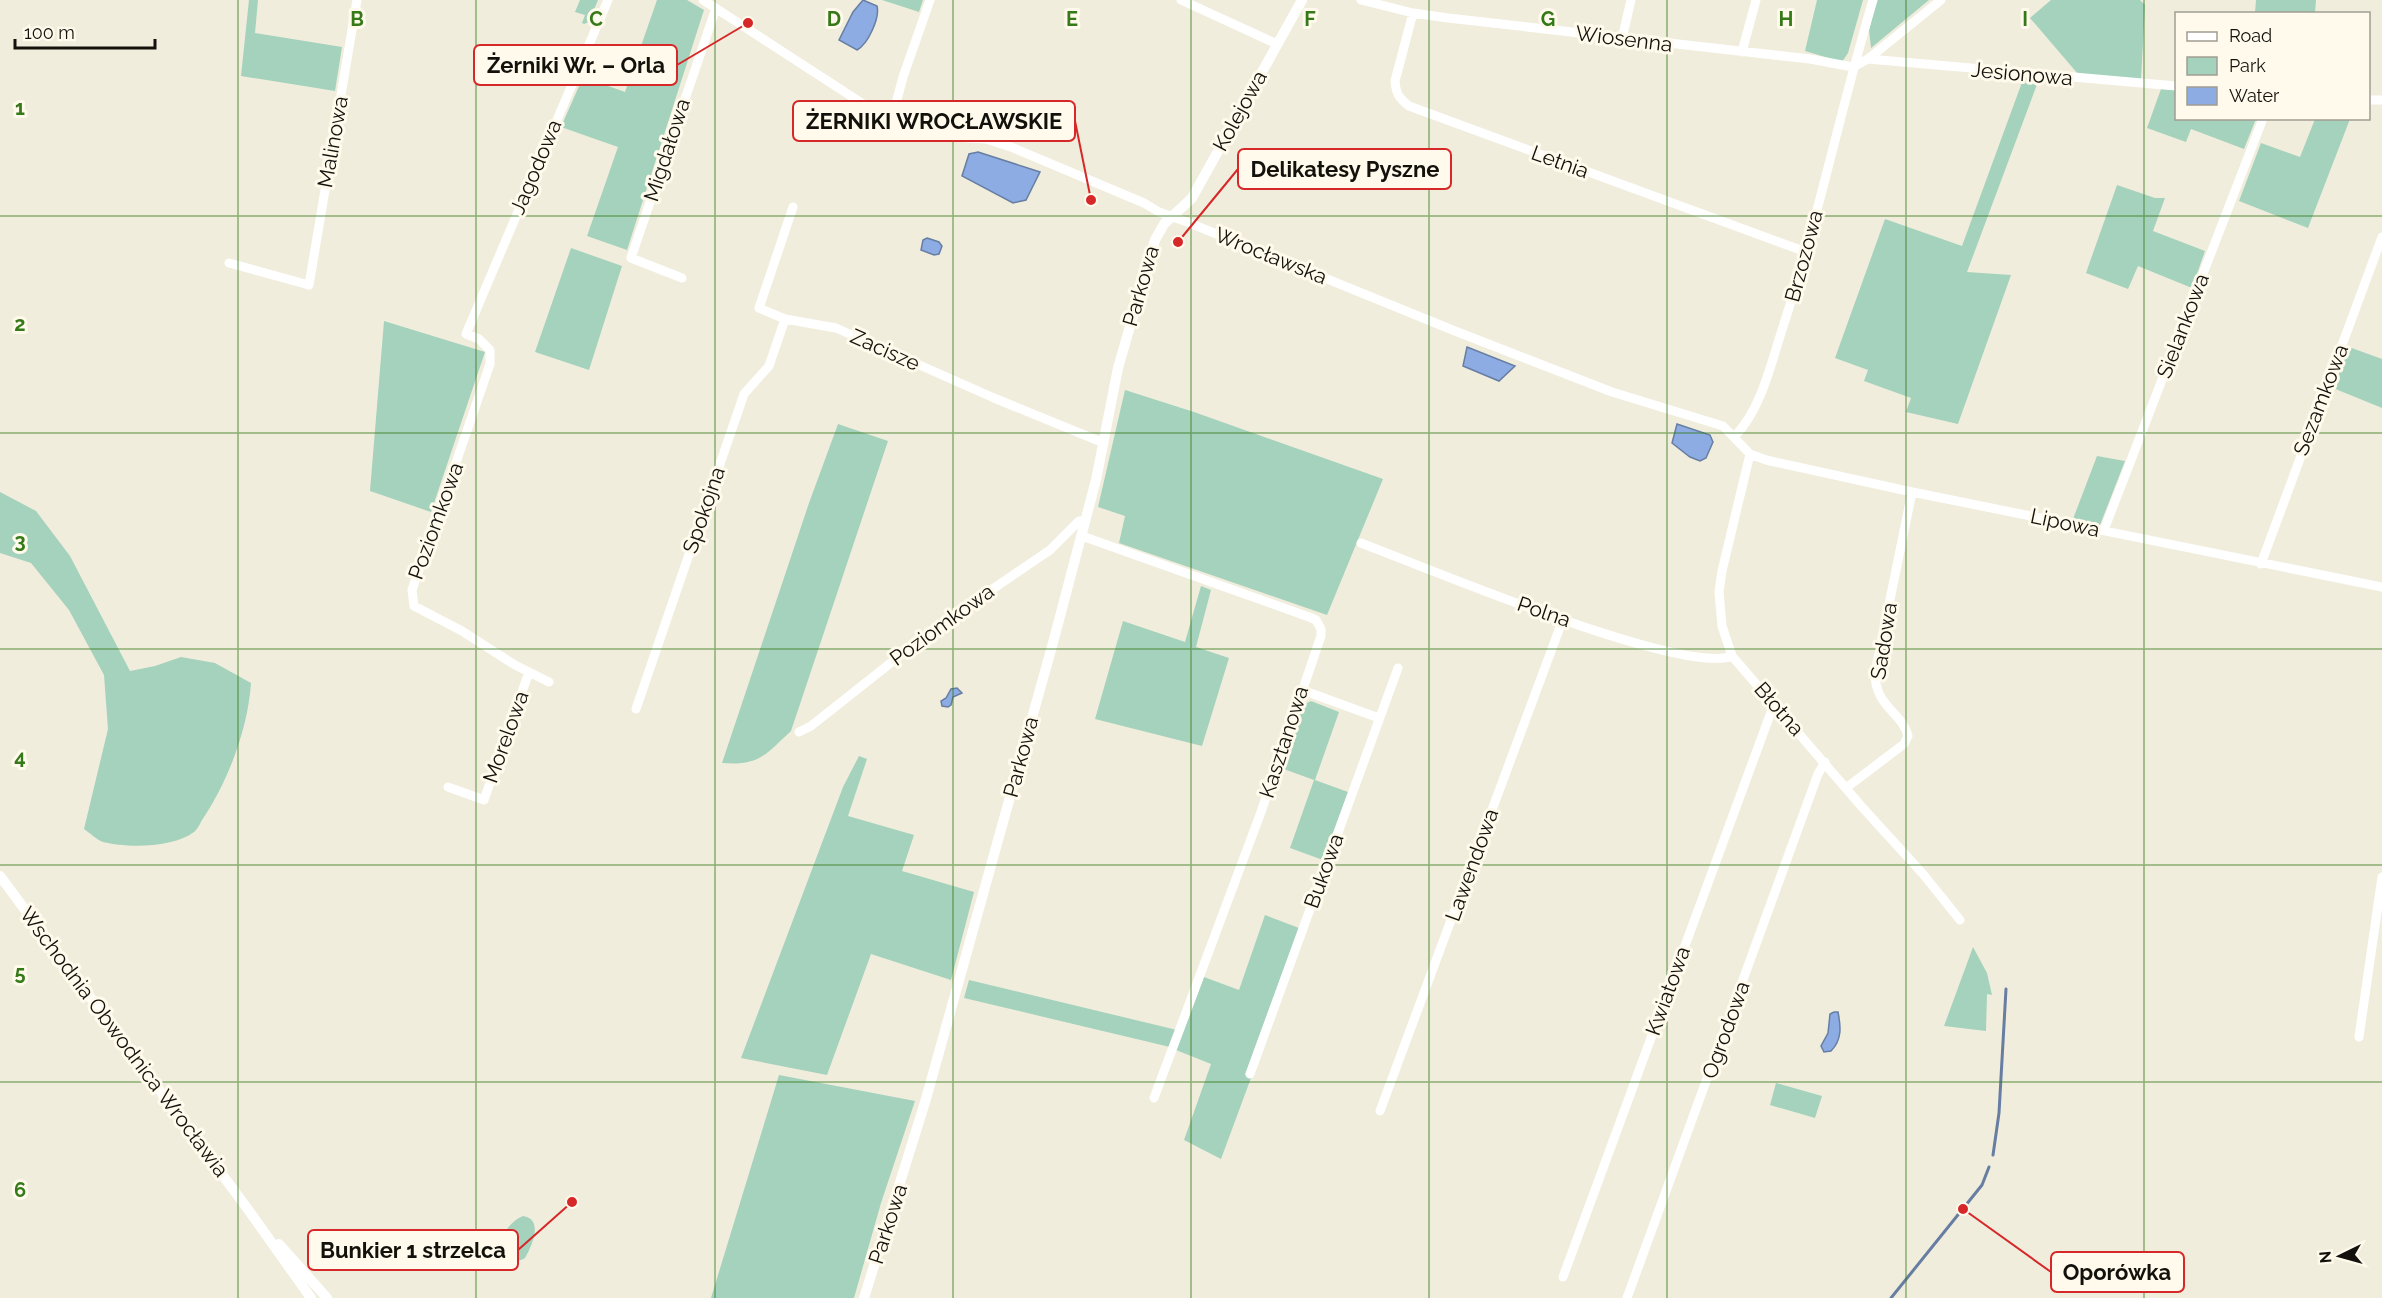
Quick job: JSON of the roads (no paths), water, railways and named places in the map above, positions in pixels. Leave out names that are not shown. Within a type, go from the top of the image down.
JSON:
[{"type":"street","name":"Malinowa","points":[[229,263],[309,285],[357,0]]},
{"type":"street","name":"Jagodowa","points":[[466,334],[608,0]]},
{"type":"street","name":"Wrocławska","points":[[702,0],[891,122],[914,133],[986,139],[1011,147],[1172,217],[1612,392],[1723,426],[1750,454]]},
{"type":"street","points":[[891,122],[903,77],[930,0]]},
{"type":"street","points":[[1180,0],[1277,44]]},
{"type":"street","name":"Kolejowa","points":[[1172,217],[1192,198],[1302,0]]},
{"type":"street","name":"Wiosenna","points":[[1361,0],[1413,14],[1810,59],[1853,67]]},
{"type":"street","points":[[1622,39],[1631,0]]},
{"type":"street","points":[[1742,52],[1756,0]]},
{"type":"street","name":"Brzozowa","points":[[1735,436],[1749,418],[1764,383],[1791,305],[1853,67],[1873,0]]},
{"type":"street","points":[[1853,67],[1868,59],[1941,0]]},
{"type":"street","name":"Migdałowa","points":[[682,278],[631,258],[716,8]]},
{"type":"street","name":"Letnia","points":[[1413,14],[1395,81],[1399,99],[1408,106],[1806,252]]},
{"type":"street","name":"Jesionowa","points":[[1868,59],[2175,86]]},
{"type":"street","name":"Sielankowa","points":[[2104,531],[2262,121]]},
{"type":"street","name":"Zacisze","points":[[793,207],[759,308],[785,319],[836,328],[994,398],[1104,443]]},
{"type":"street","name":"Parkowa","points":[[864,1298],[926,1099],[1082,536],[1104,443],[1118,368],[1152,247],[1157,232],[1172,217]]},
{"type":"street","name":"Sezamkowa","points":[[2261,564],[2382,237]]},
{"type":"street","name":"Spokojna","points":[[636,709],[744,394],[769,366],[785,319]]},
{"type":"street","name":"Poziomkowa","points":[[466,334],[479,339],[489,350],[490,364],[412,591],[412,600],[414,606],[549,682]]},
{"type":"street","name":"Lipowa","points":[[1750,454],[1789,466],[2382,588]]},
{"type":"street","name":"Błotna","points":[[1750,454],[1719,592],[1722,626],[1732,656],[1923,874],[1960,920]]},
{"type":"street","name":"Sadowa","points":[[1846,788],[1904,744],[1908,736],[1906,728],[1888,709],[1880,696],[1875,686],[1875,673],[1912,492]]},
{"type":"street","name":"Poziomkowa","points":[[799,732],[811,726],[931,631],[1050,550],[1079,520],[1085,521]]},
{"type":"street","name":"Kasztanowa","points":[[1082,536],[1316,620],[1321,629],[1321,636],[1261,812],[1154,1098]]},
{"type":"street","name":"Polna","points":[[1361,543],[1563,619],[1653,647],[1723,660],[1732,656]]},
{"type":"street","name":"Lawendowa","points":[[1380,1111],[1563,619]]},
{"type":"street","name":"Bukowa","points":[[1250,1074],[1398,668]]},
{"type":"street","name":"Morelowa","points":[[448,787],[484,800],[529,672]]},
{"type":"street","points":[[1302,690],[1379,718]]},
{"type":"street","name":"Kwiatowa","points":[[1563,1277],[1774,705]]},
{"type":"street","name":"Ogrodowa","points":[[1627,1298],[1818,774],[1825,762]]},
{"type":"street","name":"Wschodnia Obwodnica Wrocławia","points":[[0,876],[247,1208],[311,1298]]},
{"type":"street","points":[[2359,1037],[2382,877]]},
{"type":"street","name":"Wschodnia Obwodnica Wrocławia","points":[[247,1208],[327,1298]]},
{"type":"water","points":[[863,0],[877,6],[877,17],[869,37],[857,50],[839,40],[853,12]]},
{"type":"water","points":[[978,152],[1040,172],[1026,200],[1013,203],[962,176],[969,154]]},
{"type":"water","points":[[927,238],[939,242],[942,246],[939,254],[934,255],[921,250],[923,240]]},
{"type":"water","points":[[1467,347],[1515,366],[1499,381],[1463,366]]},
{"type":"water","points":[[1677,424],[1710,435],[1713,442],[1706,458],[1700,461],[1690,457],[1672,443]]},
{"type":"water","points":[[957,688],[962,693],[953,697],[948,707],[942,706],[941,701],[946,698],[951,689]]},
{"type":"water","points":[[1838,1012],[1839,1038],[1831,1051],[1824,1052],[1821,1046],[1828,1033],[1830,1014]]},
{"type":"waterway","points":[[1993,1155],[1999,1113],[2006,989]]},
{"type":"waterway","points":[[1891,1298],[1982,1185],[1989,1167]]},
{"type":"place","name":"Żerniki Wr. – Orla","points":[[748,23]]},
{"type":"place","name":"ŻERNIKI WROCŁAWSKIE","points":[[1091,200]]},
{"type":"place","name":"Delikatesy Pyszne","points":[[1178,242]]},
{"type":"place","name":"Bunkier 1 strzelca","points":[[572,1202]]},
{"type":"place","name":"Oporówka","points":[[1963,1209]]}]
